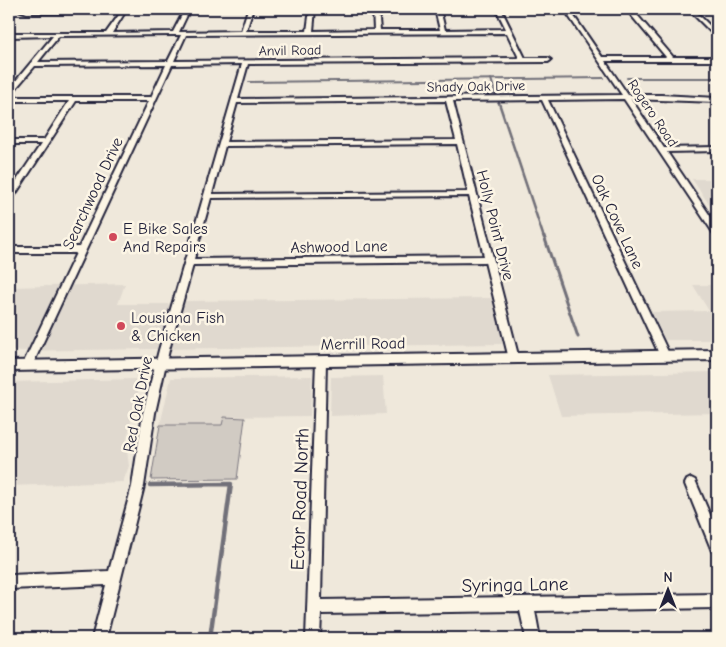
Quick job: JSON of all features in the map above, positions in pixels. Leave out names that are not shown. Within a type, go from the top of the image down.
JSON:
[{"type":"main road","name":"Merrill Road","points":[[9,366],[717,355]]},
{"type":"street","points":[[19,9],[28,11],[124,9]]},
{"type":"street","points":[[108,34],[124,9]]},
{"type":"street","points":[[175,34],[187,9]]},
{"type":"street","points":[[243,33],[250,9]]},
{"type":"street","points":[[310,32],[312,9]]},
{"type":"street","points":[[375,9],[377,32]]},
{"type":"street","points":[[437,9],[443,31]]},
{"type":"street","points":[[499,9],[523,60]]},
{"type":"street","name":"Rogero Road","points":[[567,9],[717,232]]},
{"type":"street","points":[[629,9],[671,59]]},
{"type":"street","points":[[690,9],[717,36]]},
{"type":"street","points":[[9,35],[509,31]]},
{"type":"street","name":"Searchwood Drive","points":[[26,366],[184,34]]},
{"type":"street","points":[[9,93],[57,35]]},
{"type":"street","points":[[602,59],[717,58]]},
{"type":"street","name":"Anvil Road","points":[[32,64],[548,60]]},
{"type":"street","name":"Red Oak Drive","points":[[99,638],[138,486],[149,413],[161,364],[245,63]]},
{"type":"street","name":"Shady Oak Drive","points":[[235,101],[627,97],[717,100]]},
{"type":"street","name":"Oak Cove Lane","points":[[544,98],[665,356]]},
{"type":"street","points":[[9,198],[74,99]]},
{"type":"street","points":[[9,100],[154,99]]},
{"type":"street","name":"Holly Point Drive","points":[[449,99],[514,359]]},
{"type":"street","points":[[9,142],[46,142]]},
{"type":"street","points":[[222,144],[459,142]]},
{"type":"street","points":[[662,150],[717,149]]},
{"type":"street","points":[[208,196],[473,194]]},
{"type":"street","points":[[9,250],[82,250]]},
{"type":"street","name":"Ashwood Lane","points":[[189,262],[489,259]]},
{"type":"street","name":"Ector Road North","points":[[313,638],[321,361]]},
{"type":"street","points":[[691,484],[717,546]]},
{"type":"street","points":[[9,582],[114,578]]},
{"type":"street","name":"Syringa Lane","points":[[314,607],[717,601]]},
{"type":"street","points":[[526,604],[533,638]]},
{"type":"shaded area","points":[[692,179],[717,179],[717,216]]},
{"type":"shaded area","points":[[125,284],[118,304],[167,304],[187,301],[492,298],[503,344],[9,351],[9,287]]},
{"type":"shaded area","points":[[693,285],[717,285],[717,340],[665,340],[652,312],[709,311]]},
{"type":"shaded area","points":[[717,372],[717,413],[561,416],[548,375]]},
{"type":"shaded area","points":[[312,376],[310,416],[224,417],[222,425],[160,425],[171,378]]},
{"type":"shaded area","points":[[383,376],[386,414],[330,416],[331,377]]},
{"type":"shaded area","points":[[135,379],[139,387],[126,443],[129,466],[123,482],[9,486],[9,382]]},
{"type":"shaded area","points":[[224,417],[245,418],[237,479],[151,480],[160,425],[222,425]]},
{"type":"waterway","points":[[491,79],[604,78]]},
{"type":"waterway","points":[[627,78],[717,78]]},
{"type":"waterway","points":[[249,82],[491,79]]},
{"type":"waterway","points":[[491,79],[496,95]]},
{"type":"waterway","points":[[499,103],[544,238]]},
{"type":"waterway","points":[[544,236],[578,337]]},
{"type":"waterway","points":[[150,485],[231,484],[210,638]]},
{"type":"place","name":"E Bike Sales And Repairs","points":[[113,237]]},
{"type":"place","name":"Lousiana Fish & Chicken","points":[[121,326]]}]
